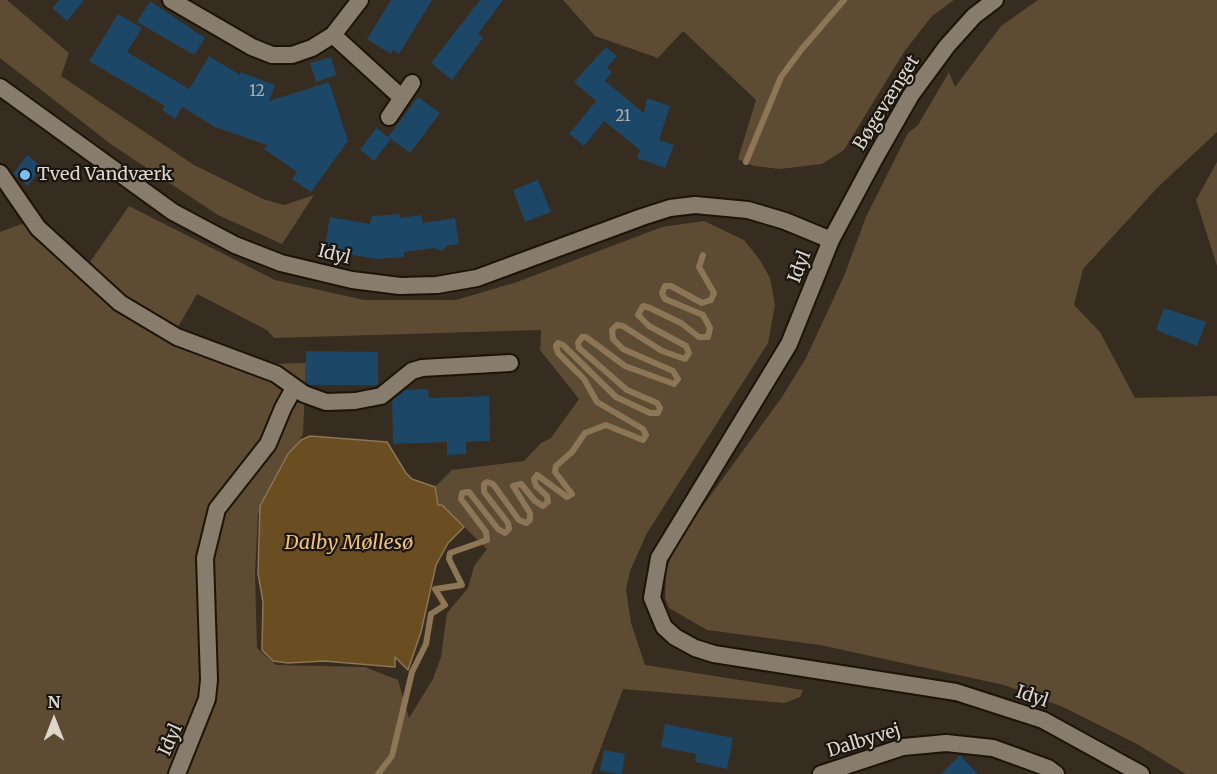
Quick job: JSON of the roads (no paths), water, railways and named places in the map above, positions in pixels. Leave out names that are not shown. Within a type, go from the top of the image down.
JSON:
[{"type":"street","points":[[171,0],[252,47],[272,55],[292,55],[312,48],[333,35],[360,0]]},
{"type":"street","name":"Bøgevænget","points":[[831,240],[911,95],[946,46],[995,0]]},
{"type":"street","points":[[333,35],[402,98]]},
{"type":"street","points":[[389,117],[412,83]]},
{"type":"street","name":"Idyl","points":[[0,87],[173,212],[235,244],[281,262],[352,280],[400,286],[438,285],[477,278],[642,217],[670,208],[695,205],[748,210],[785,221],[831,240],[789,344],[659,558],[652,598],[664,627],[675,637],[714,654],[956,692],[1043,720],[1141,774]]},
{"type":"street","points":[[0,172],[38,228],[120,303],[177,337],[276,374],[294,388],[326,402],[355,401],[381,396],[412,371],[422,368],[510,363]]},
{"type":"street","name":"Idyl","points":[[177,774],[207,699],[209,680],[205,558],[217,509],[268,444],[294,388]]},
{"type":"street","name":"Dalbyvej","points":[[821,774],[903,747],[946,743],[993,748],[1048,768],[1056,774]]},
{"type":"water","name":"Dalby Møllesø","points":[[310,436],[387,442],[406,473],[412,479],[435,487],[438,505],[442,505],[464,527],[448,543],[436,565],[421,632],[408,670],[395,657],[395,667],[324,661],[288,663],[273,661],[262,650],[263,602],[258,573],[260,506],[288,454],[301,440]]},
{"type":"waterway","points":[[746,162],[781,77],[844,0]]},
{"type":"waterway","points":[[378,774],[392,756],[412,672],[426,644],[431,614],[445,605],[435,589],[462,585],[449,559],[450,553],[487,540],[486,532],[461,499],[462,493],[469,492],[498,529],[505,533],[509,529],[508,523],[484,492],[484,484],[487,482],[493,484],[519,520],[526,523],[530,520],[530,513],[513,486],[521,484],[535,501],[543,506],[548,502],[547,496],[536,486],[534,479],[537,475],[567,497],[572,494],[555,472],[556,466],[572,452],[585,433],[606,425],[643,440],[646,435],[643,429],[597,402],[584,379],[558,353],[556,346],[558,343],[563,345],[616,397],[650,413],[658,413],[660,408],[657,403],[627,390],[579,348],[578,343],[582,337],[586,337],[625,366],[674,384],[678,379],[673,371],[623,349],[613,339],[612,330],[617,325],[623,326],[662,351],[685,359],[689,353],[686,346],[649,326],[638,315],[643,306],[650,308],[681,323],[699,337],[708,337],[710,328],[703,315],[665,299],[662,293],[665,286],[671,286],[702,303],[711,300],[714,293],[699,267],[703,255]]},
{"type":"place","name":"Tved Vandværk","points":[[25,175]]}]
